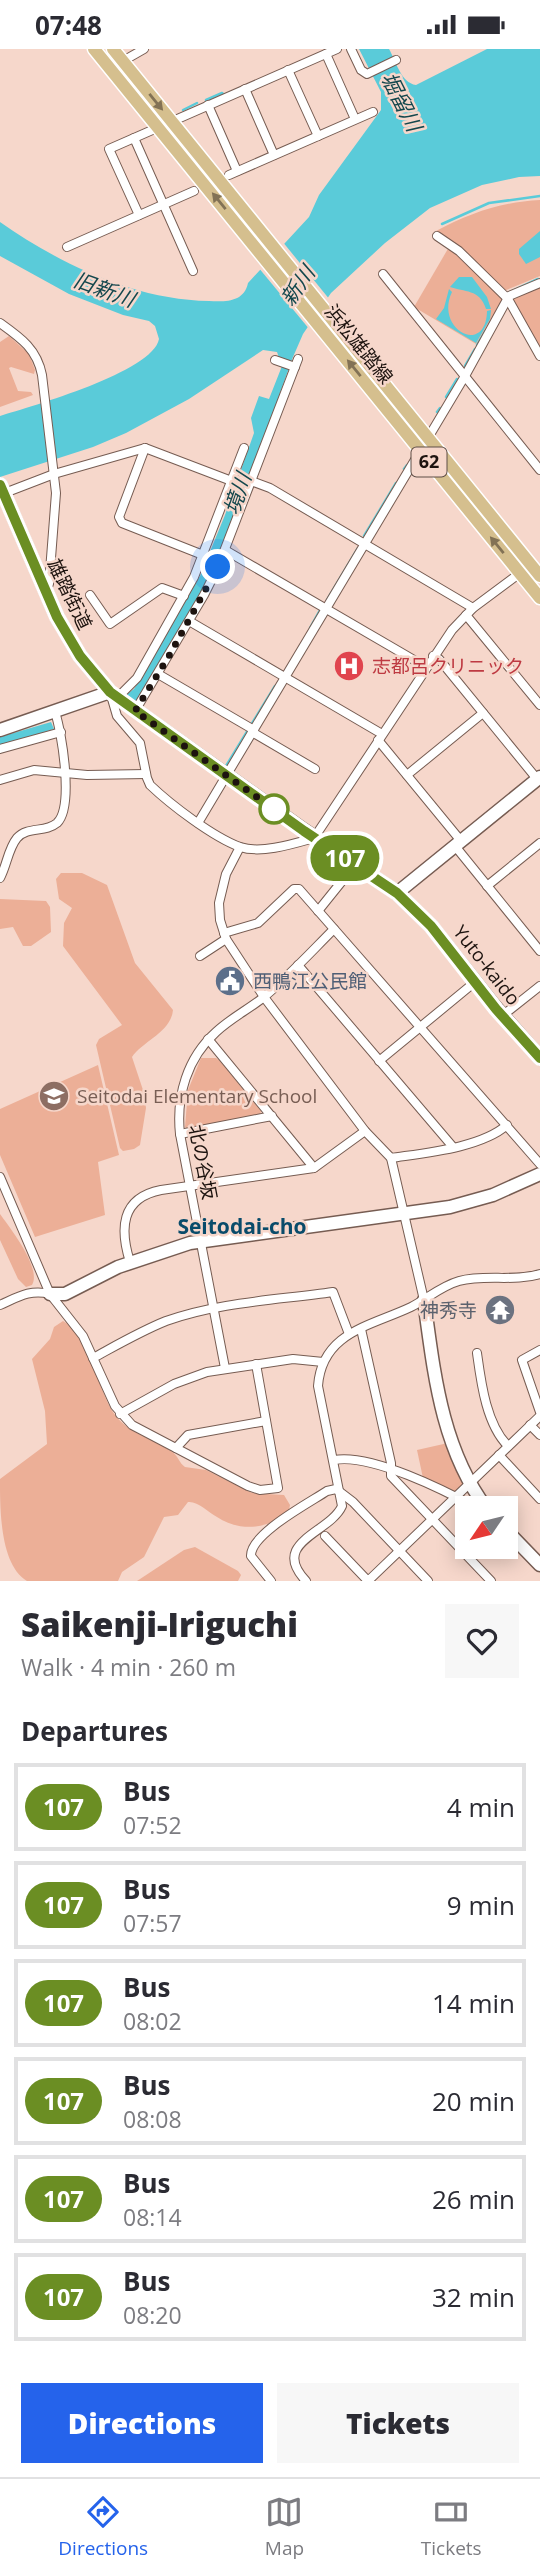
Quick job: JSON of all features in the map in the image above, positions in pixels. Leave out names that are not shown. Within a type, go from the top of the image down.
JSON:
[{"type":"main road","name":"浜松雄踏線","points":[[94,49],[540,598]]},
{"type":"main road","name":"浜松雄踏線","points":[[113,49],[428,438],[536,562],[540,576]]},
{"type":"street","points":[[123,61],[144,49]]},
{"type":"street","points":[[139,215],[109,149],[337,49]]},
{"type":"street","points":[[351,49],[361,70],[370,73],[396,60]]},
{"type":"street","points":[[326,54],[355,120]]},
{"type":"street","points":[[288,70],[318,136]]},
{"type":"street","points":[[245,89],[274,155]]},
{"type":"street","points":[[208,105],[233,173],[373,112]]},
{"type":"street","points":[[134,138],[193,271]]},
{"type":"street","points":[[67,247],[194,191]]},
{"type":"street","points":[[437,236],[459,251],[508,299],[540,356]]},
{"type":"street","points":[[383,274],[540,470]]},
{"type":"street","points":[[198,823],[465,376],[509,296],[540,283]]},
{"type":"street","points":[[0,323],[20,337],[33,351],[41,369],[54,471],[55,501],[49,584],[43,587]]},
{"type":"street","points":[[0,730],[55,712],[121,701],[158,674],[212,581],[225,550],[294,364],[275,360]]},
{"type":"street","points":[[145,448],[119,517],[122,523],[204,555]]},
{"type":"street","points":[[1,490],[54,471],[145,448],[233,480],[250,481],[270,488],[473,608]]},
{"type":"street","points":[[244,448],[204,555],[184,596],[121,701],[117,716],[141,743],[146,774],[153,788],[198,823],[240,847],[278,846],[314,838],[433,656],[473,608],[520,573]]},
{"type":"street","name":"雄踏街道","points":[[1,490],[68,637],[121,701]]},
{"type":"street","points":[[225,550],[426,667]]},
{"type":"street","points":[[90,595],[110,624],[162,588],[184,596]]},
{"type":"street","points":[[466,615],[540,705]]},
{"type":"street","points":[[189,621],[380,737],[488,886],[540,951]]},
{"type":"street","points":[[397,893],[538,778],[439,659],[433,656]]},
{"type":"street","points":[[158,674],[315,769]]},
{"type":"street","name":"Yuto-kaido","points":[[121,701],[314,838],[397,893],[431,926],[502,1016],[540,1058]]},
{"type":"street","points":[[0,878],[16,839],[29,831],[51,827],[60,819],[65,801],[64,774],[61,732],[55,712]]},
{"type":"street","points":[[407,775],[483,713]]},
{"type":"street","points":[[0,750],[61,732]]},
{"type":"street","points":[[0,780],[34,770],[64,774],[146,774]]},
{"type":"street","points":[[488,886],[540,843]]},
{"type":"street","points":[[240,847],[226,874],[219,903],[225,936],[264,997],[365,1131],[391,1158],[424,1300],[429,1350],[438,1396],[452,1440],[477,1496]]},
{"type":"street","points":[[318,911],[355,865]]},
{"type":"street","points":[[201,956],[225,936],[258,923],[294,889],[299,889],[540,1164]]},
{"type":"street","name":"北の谷坂","points":[[225,1368],[192,1185],[180,1134],[182,1089],[195,1057],[208,1039],[264,997],[334,929]]},
{"type":"street","points":[[298,964],[453,1147]]},
{"type":"street","points":[[379,1061],[475,982]]},
{"type":"street","points":[[502,1016],[540,986]]},
{"type":"street","points":[[208,1039],[314,1168]]},
{"type":"street","points":[[180,1134],[272,1116]]},
{"type":"street","points":[[391,1158],[453,1147],[494,1133],[507,1125]]},
{"type":"street","points":[[130,1262],[123,1229],[135,1204],[153,1191],[314,1168],[365,1131]]},
{"type":"street","points":[[0,1305],[26,1293],[39,1291],[65,1294],[130,1262],[167,1249],[202,1241],[478,1200],[540,1174]]},
{"type":"street","points":[[0,1177],[50,1294],[78,1328],[120,1414],[132,1425],[254,1489],[267,1490],[278,1488],[256,1364]]},
{"type":"street","points":[[306,1581],[296,1564],[296,1550],[304,1538],[339,1513],[342,1499],[319,1395],[319,1377],[323,1361],[334,1345],[349,1334],[424,1300],[457,1281],[540,1274]]},
{"type":"street","points":[[93,1358],[167,1321],[214,1309],[333,1292],[349,1334]]},
{"type":"street","points":[[362,1329],[393,1478],[491,1581]]},
{"type":"street","points":[[334,1461],[348,1460],[391,1470],[456,1496],[540,1414],[523,1360],[540,1350]]},
{"type":"street","points":[[477,1353],[481,1382],[490,1411],[508,1446]]},
{"type":"street","points":[[120,1414],[174,1384],[225,1368],[300,1359],[323,1361]]},
{"type":"street","points":[[176,1448],[188,1435],[266,1421]]},
{"type":"street","points":[[530,1425],[540,1435]]},
{"type":"street","points":[[499,1455],[540,1499]]},
{"type":"street","points":[[271,1581],[251,1556],[252,1546],[267,1531],[327,1490],[340,1490],[428,1581]]},
{"type":"street","points":[[325,1536],[368,1581],[455,1497]]},
{"type":"street","points":[[518,1542],[540,1565]]},
{"type":"shaded area","points":[[540,200],[540,276],[504,291],[461,248],[436,231],[486,209]]},
{"type":"shaded area","points":[[449,247],[503,299],[476,344],[414,307]]},
{"type":"shaded area","points":[[540,287],[540,349],[511,299]]},
{"type":"shaded area","points":[[9,336],[29,354],[35,370],[34,374],[9,368],[18,391],[31,392],[33,395],[0,407],[0,342]]},
{"type":"shaded area","points":[[61,873],[82,873],[107,885],[135,963],[173,1010],[171,1018],[162,1030],[132,1057],[146,1108],[140,1145],[134,1149],[123,1151],[120,1148],[96,1045],[99,1039],[122,1025],[63,946],[64,923],[72,908],[59,899],[56,879]]},
{"type":"shaded area","points":[[0,899],[46,901],[50,907],[51,932],[31,946],[23,946],[13,927],[0,929]]},
{"type":"shaded area","points":[[201,1058],[216,1058],[220,1061],[261,1111],[260,1115],[188,1129],[185,1127],[188,1090]]},
{"type":"shaded area","points":[[98,1065],[119,1155],[98,1162],[105,1215],[35,1237],[0,1155],[0,1109]]},
{"type":"shaded area","points":[[0,1214],[29,1259],[33,1269],[32,1285],[26,1287],[18,1279],[0,1240]]},
{"type":"shaded area","points":[[63,1321],[78,1336],[110,1407],[129,1428],[171,1451],[185,1467],[206,1470],[252,1493],[284,1495],[290,1505],[289,1510],[273,1522],[245,1527],[226,1522],[199,1505],[188,1502],[178,1515],[164,1517],[144,1557],[122,1572],[118,1581],[27,1581],[11,1563],[3,1536],[0,1479],[47,1444],[45,1411],[32,1359],[50,1339],[54,1327]]},
{"type":"shaded area","points":[[448,1443],[465,1483],[455,1492],[423,1478],[417,1450]]},
{"type":"shaded area","points":[[195,1547],[238,1571],[241,1575],[238,1581],[137,1581],[184,1550]]},
{"type":"water","points":[[359,49],[389,49],[406,80],[416,85],[487,49],[540,49],[540,176],[519,177],[482,185],[430,208],[385,243],[331,293],[303,334],[293,357],[209,580],[138,700],[133,702],[124,696],[134,689],[200,576],[254,433],[251,418],[259,396],[269,399],[282,366],[277,352],[263,350],[189,399],[126,433],[93,447],[0,477],[0,416],[63,396],[114,375],[136,364],[152,351],[159,339],[155,326],[149,321],[123,315],[69,294],[0,256],[0,222],[73,265],[126,287],[181,299],[233,300],[243,294],[248,283],[309,217],[319,195],[381,110],[381,92]]},
{"type":"water","points":[[540,231],[540,257],[526,264],[519,254],[519,249]]},
{"type":"water","points":[[459,277],[472,277],[487,297],[491,309],[486,309],[476,295],[450,287]]},
{"type":"water","points":[[449,289],[452,292],[448,305],[450,317],[462,333],[479,333],[487,311],[491,310],[490,319],[476,343],[436,319],[444,308]]},
{"type":"water","points":[[51,722],[54,729],[0,746],[0,737]]},
{"type":"pier","points":[[282,241],[330,300],[310,330],[258,267]]},
{"type":"waterway","points":[[206,100],[222,93],[224,95]]},
{"type":"waterway","points":[[183,110],[197,103]]},
{"type":"waterway","points":[[442,224],[489,203],[540,196]]},
{"type":"waterway","points":[[508,293],[538,279]]},
{"type":"waterway","points":[[477,345],[486,330]]},
{"type":"waterway","points":[[465,366],[475,349]]},
{"type":"waterway","points":[[446,397],[457,379]]},
{"type":"waterway","points":[[437,412],[440,408]]},
{"type":"waterway","points":[[404,469],[407,465]]},
{"type":"waterway","points":[[364,536],[396,483]]},
{"type":"waterway","points":[[327,600],[358,548]]},
{"type":"waterway","points":[[310,628],[320,610]]},
{"type":"waterway","points":[[251,725],[275,686]]},
{"type":"waterway","points":[[226,766],[248,730]]},
{"type":"bus line","name":"107","points":[[0,485],[64,631],[80,656],[110,692],[409,903],[540,1058]]},
{"type":"place","name":"志都呂クリニック","points":[[349,666]]},
{"type":"place","name":"西鴨江公民館","points":[[230,981]]},
{"type":"place","name":"Seitodai Elementary School","points":[[54,1096]]},
{"type":"place","name":"神秀寺","points":[[500,1310]]},
{"type":"district","name":"Seitodai-cho","points":[[242,1227]]},
{"type":"route","points":[[218,567],[135,711],[274,809]]},
{"type":"water label","name":"堀留川","points":[[401,102]]},
{"type":"water label","name":"新川","points":[[298,286]]},
{"type":"water label","name":"旧新川","points":[[104,290]]},
{"type":"water label","name":"境川","points":[[238,494]]}]
